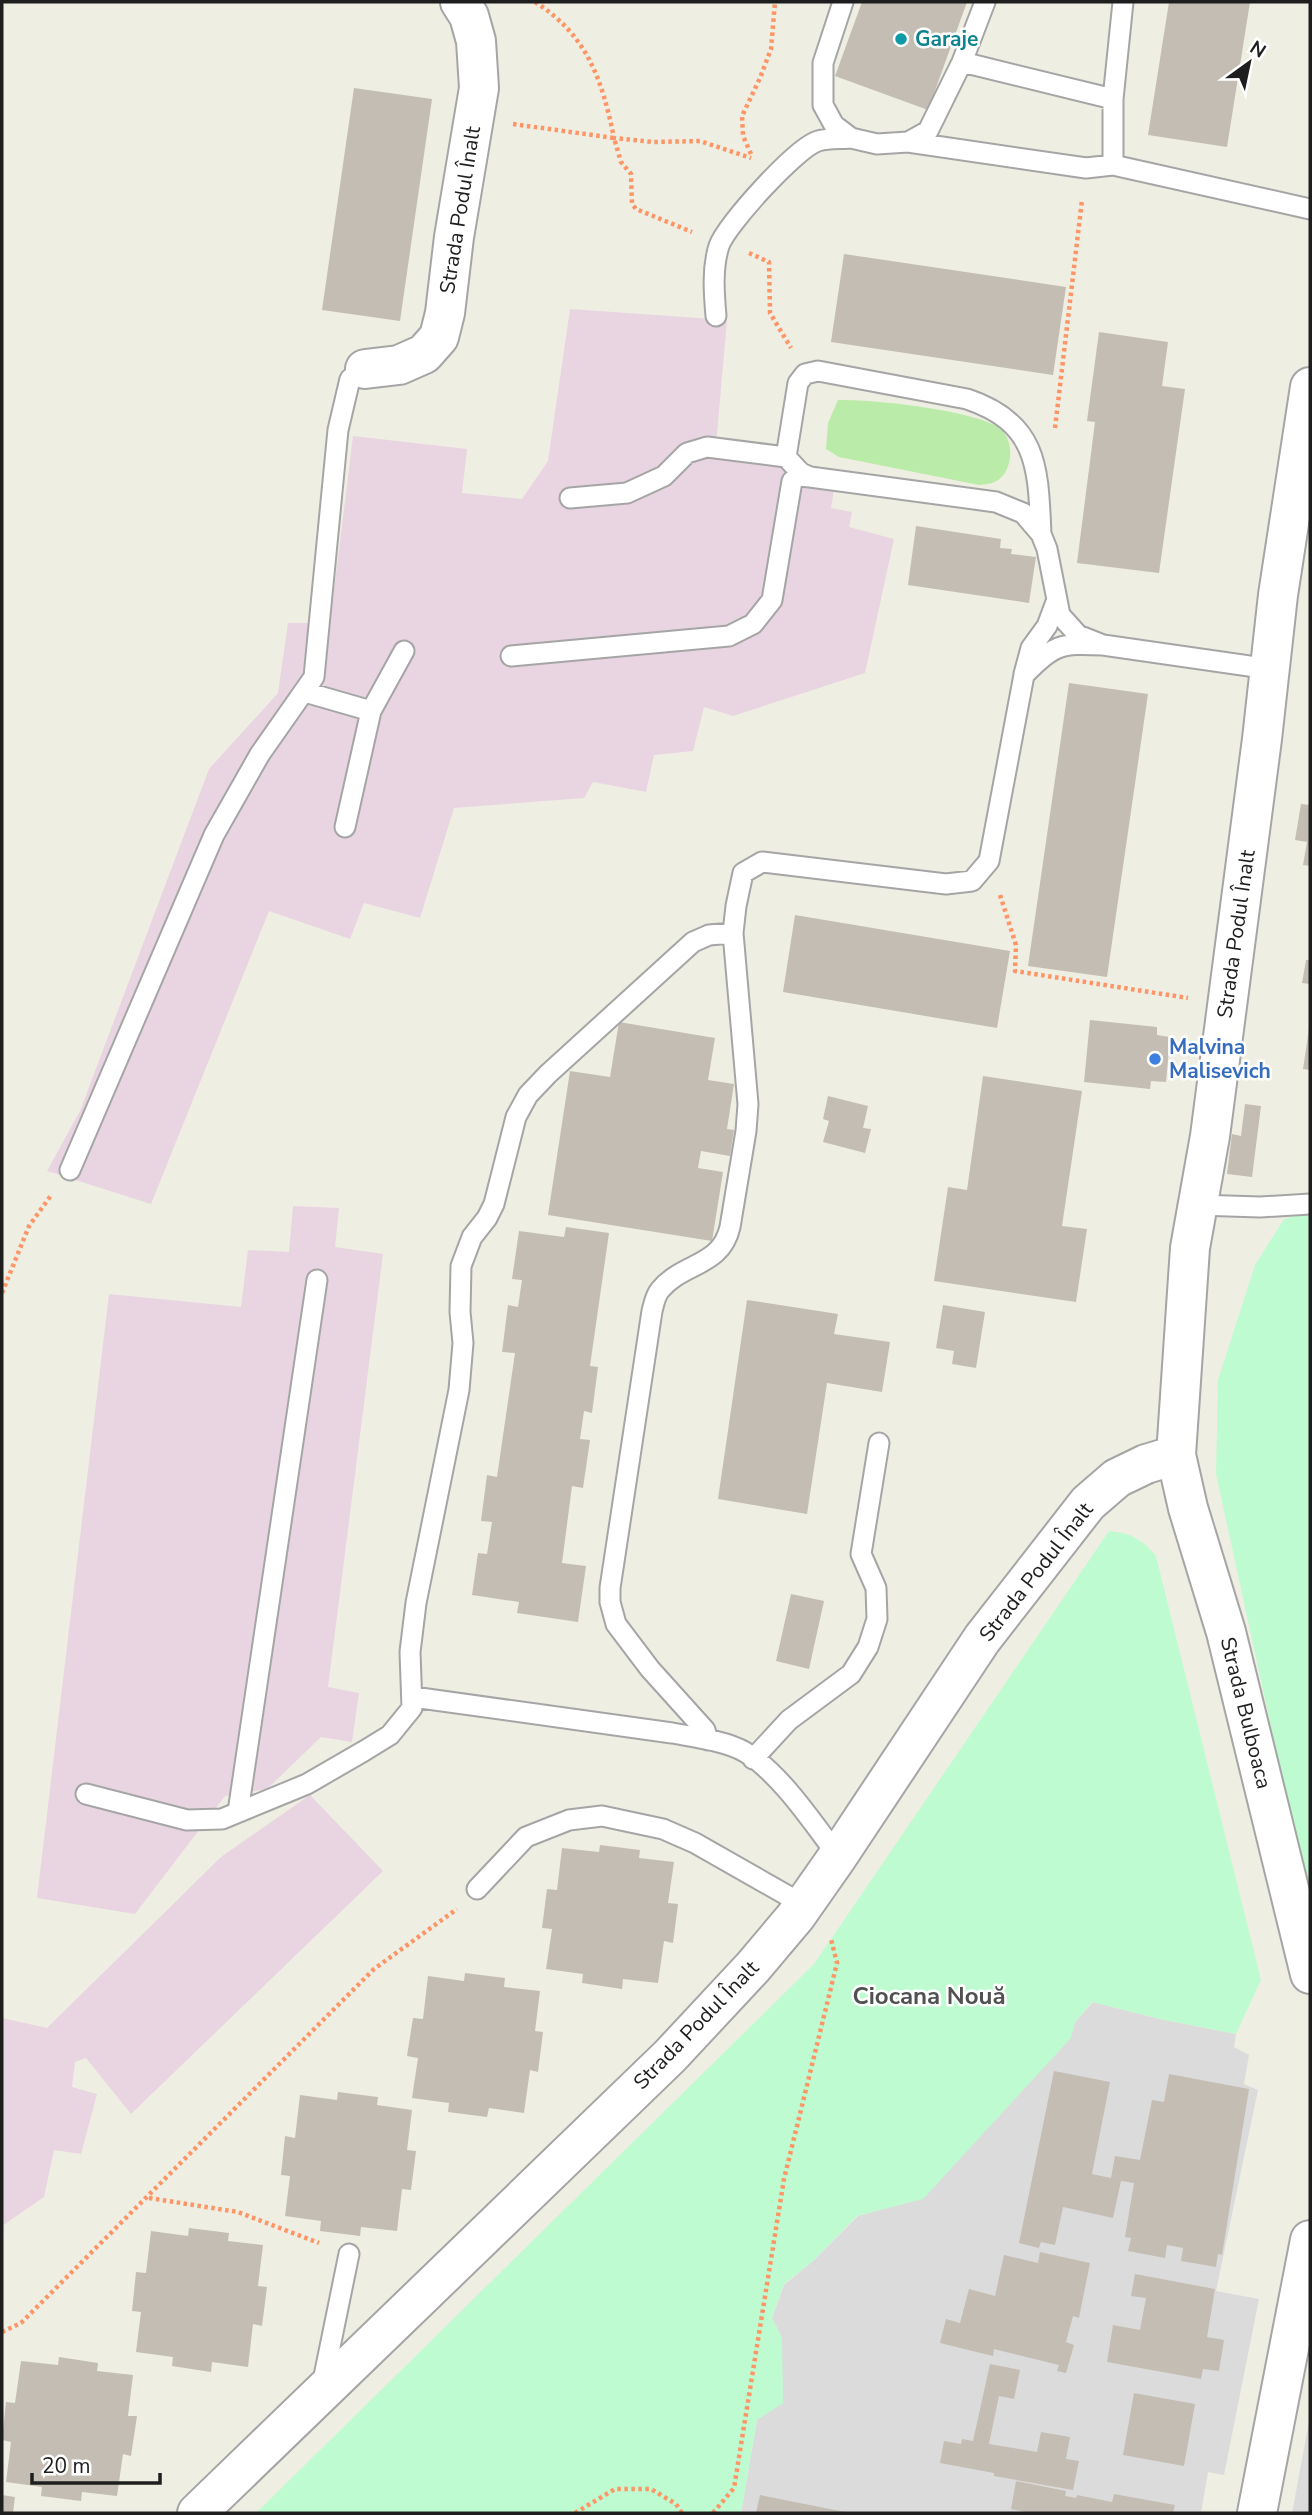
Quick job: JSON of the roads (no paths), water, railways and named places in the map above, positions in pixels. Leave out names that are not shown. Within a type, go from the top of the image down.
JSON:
[{"type":"street","name":"Strada Podul Înalt","points":[[365,369],[399,365],[424,354],[439,337],[480,88],[475,41],[469,16],[460,2]]},
{"type":"street","name":"Strada Podul Înalt","points":[[197,2513],[670,2056],[753,1967],[804,1905],[982,1639],[1088,1503],[1117,1478],[1146,1464],[1176,1455],[1190,1248],[1210,1136],[1278,595],[1310,387]]},
{"type":"street","name":"Strada Bulboaca","points":[[1176,1455],[1188,1508],[1226,1632],[1310,1973]]},
{"type":"street","points":[[1257,2513],[1310,2240]]},
{"type":"lane","points":[[844,2],[823,63],[823,105],[834,125],[851,138]]},
{"type":"lane","points":[[908,142],[928,131],[962,62],[985,2]]},
{"type":"lane","points":[[1113,165],[1113,99],[1123,2]]},
{"type":"lane","points":[[962,62],[1113,99]]},
{"type":"lane","points":[[716,316],[715,261],[720,242],[774,175],[794,155],[818,141],[851,138],[877,144],[908,142],[1086,168],[1113,165],[1310,209]]},
{"type":"lane","points":[[70,1170],[214,835],[260,754],[314,677],[338,429],[350,379],[365,369]]},
{"type":"lane","points":[[786,457],[798,383],[805,374],[818,371],[967,399],[983,404],[1005,418],[1019,432],[1031,452],[1038,475],[1041,534]]},
{"type":"lane","points":[[570,498],[627,493],[664,476],[687,453],[707,447],[786,457],[801,473],[810,477]]},
{"type":"lane","points":[[511,656],[729,636],[753,624],[772,600],[792,481],[798,477],[996,502],[1023,513],[1041,534],[1047,549],[1059,615],[1078,635],[1103,645]]},
{"type":"lane","points":[[708,1740],[705,1730],[635,1650],[616,1624],[610,1602],[610,1588],[652,1311],[658,1292],[694,1265],[720,1251],[730,1227],[748,1104],[733,933],[743,873],[762,862],[946,884],[972,881],[989,861],[1031,648],[1046,626],[1056,602]]},
{"type":"lane","points":[[1024,675],[1042,656],[1066,644],[1103,645],[1270,669]]},
{"type":"lane","points":[[345,827],[371,711],[404,651]]},
{"type":"lane","points":[[305,692],[371,711]]},
{"type":"lane","points":[[86,1794],[187,1821],[222,1819],[307,1784],[390,1735],[412,1708],[410,1653],[416,1603],[459,1390],[463,1343],[460,1312],[461,1266],[472,1237],[487,1218],[494,1203],[516,1117],[528,1095],[548,1074],[693,942],[709,935],[733,933]]},
{"type":"lane","points":[[1197,1205],[1260,1207],[1310,1204]]},
{"type":"lane","points":[[238,1812],[317,1280]]},
{"type":"lane","points":[[753,1759],[789,1720],[851,1674],[868,1647],[877,1619],[876,1588],[861,1554],[879,1443]]},
{"type":"lane","points":[[413,1698],[673,1733],[708,1740],[744,1752],[787,1789],[838,1856]]},
{"type":"lane","points":[[477,1889],[526,1837],[569,1820],[602,1815],[663,1829],[695,1843],[804,1905]]},
{"type":"lane","points":[[321,2393],[349,2254]]},
{"type":"place","name":"Garaje","points":[[901,39]]},
{"type":"place","name":"Malvina Malisevich","points":[[1155,1059]]},
{"type":"district","name":"Ciocana Nouă","points":[[929,1996]]}]
